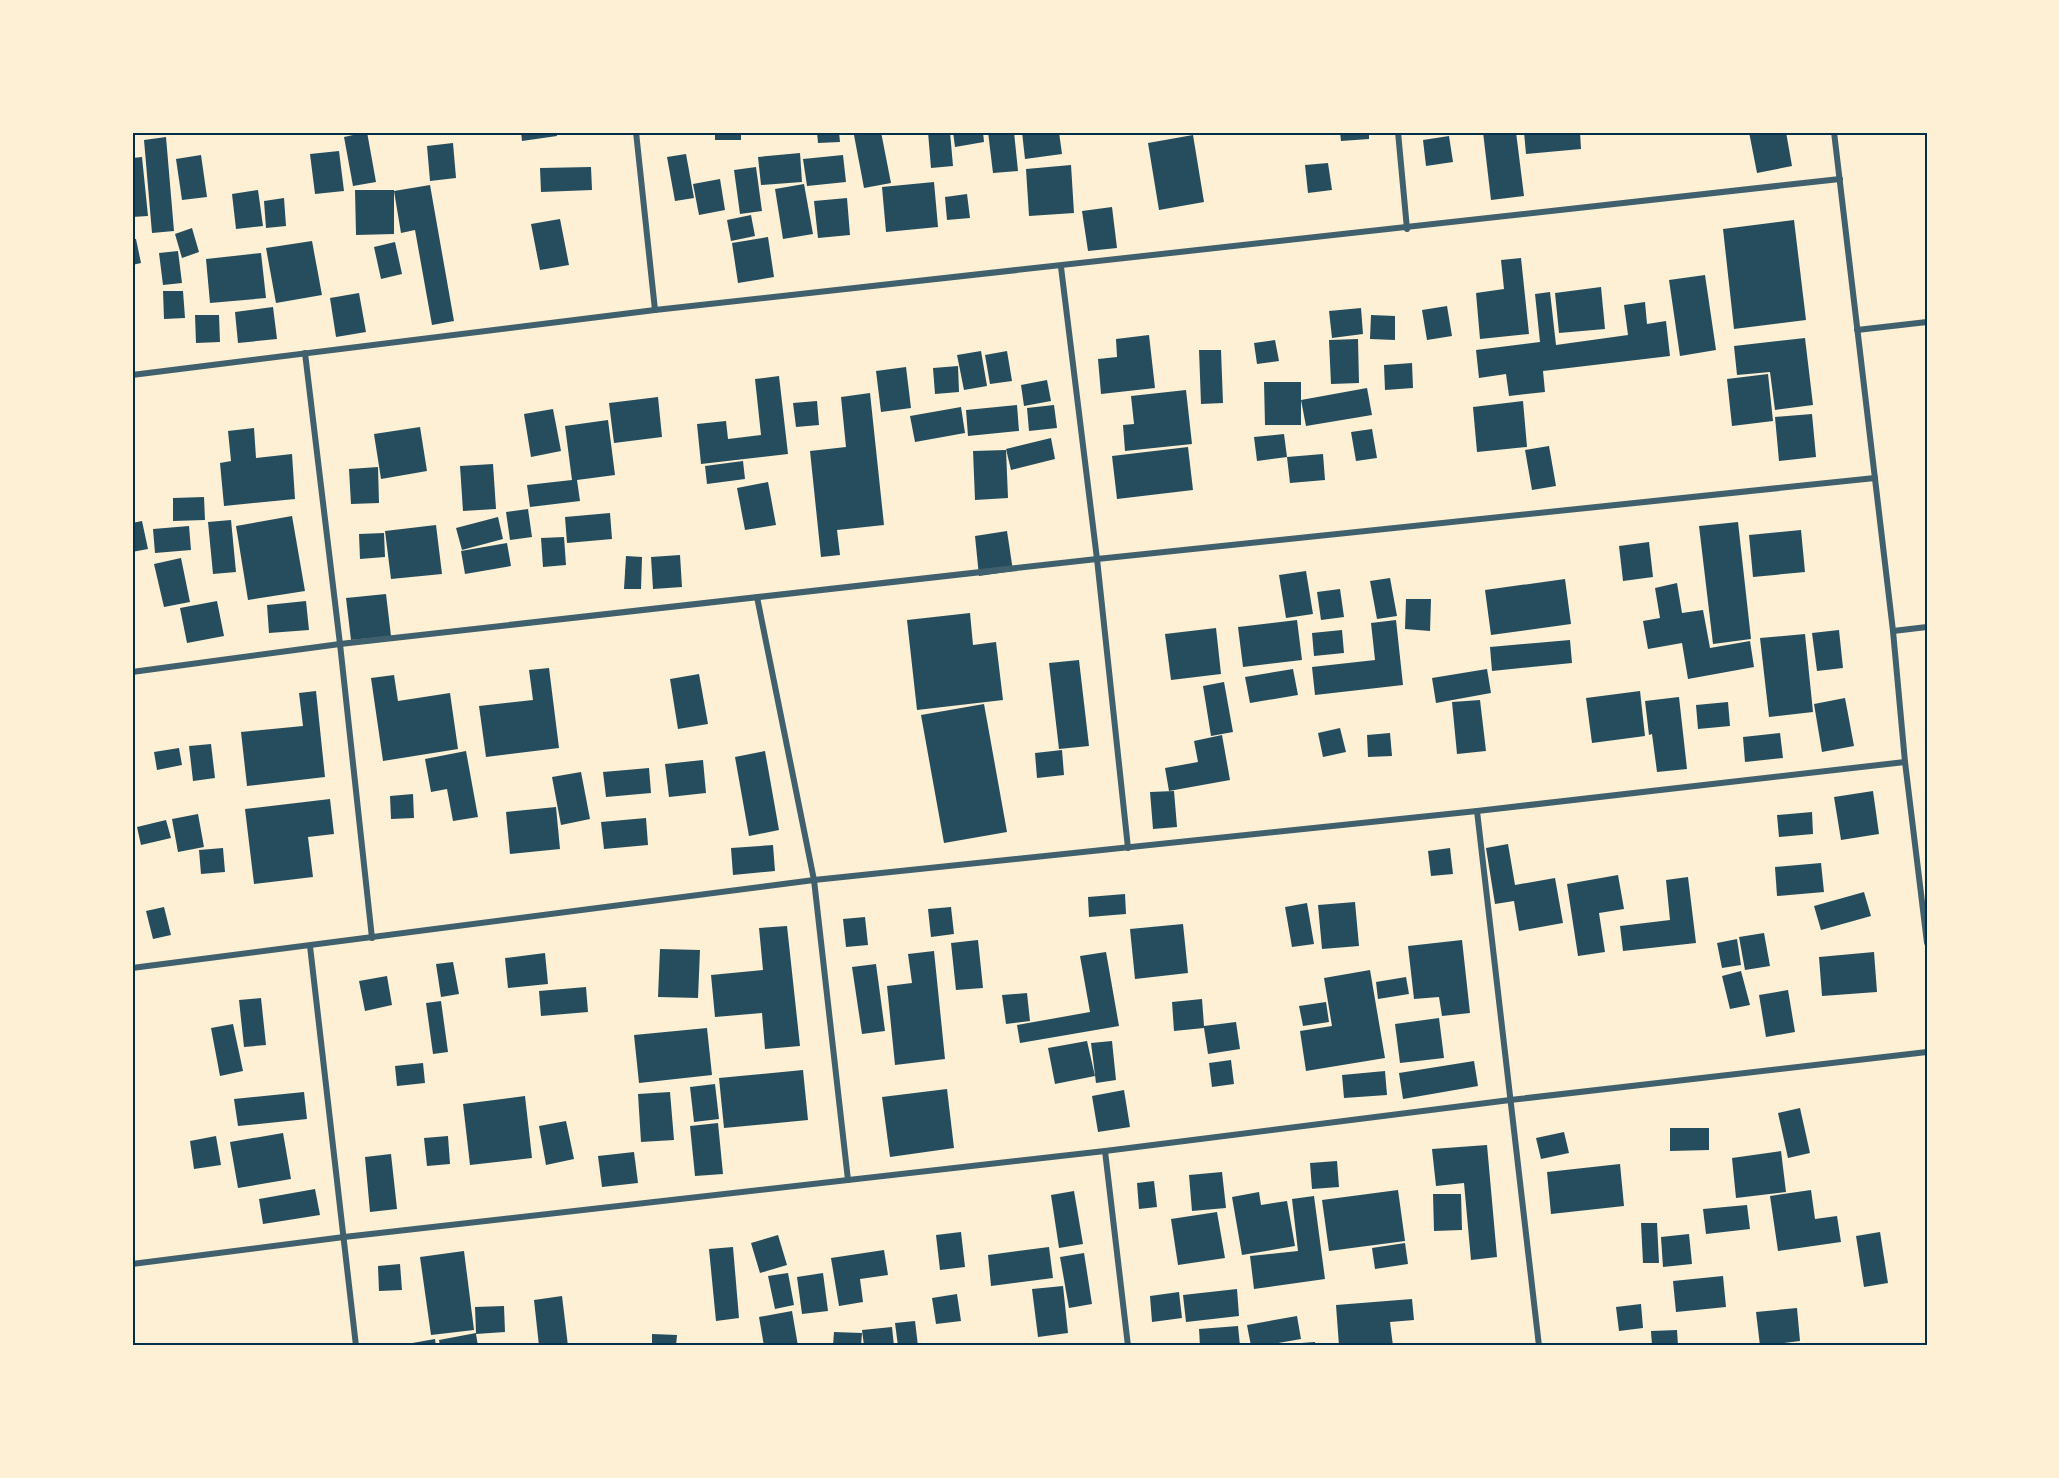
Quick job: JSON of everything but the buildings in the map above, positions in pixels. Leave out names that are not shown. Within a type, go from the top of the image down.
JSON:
[{"type":"street","points":[[636,132],[655,310]]},
{"type":"street","points":[[1398,132],[1407,229]]},
{"type":"street","points":[[1834,132],[1893,631],[1905,762],[1926,914],[1927,943]]},
{"type":"street","points":[[132,375],[655,310],[1407,229],[1840,179]]},
{"type":"street","points":[[1061,267],[1097,559],[1128,849]]},
{"type":"street","points":[[1857,330],[1927,322]]},
{"type":"street","points":[[305,353],[372,938]]},
{"type":"street","points":[[132,672],[340,644],[1097,559],[1875,478]]},
{"type":"street","points":[[757,597],[814,880],[848,1180]]},
{"type":"street","points":[[1893,631],[1927,627]]},
{"type":"street","points":[[132,968],[814,880],[1128,849],[1905,762]]},
{"type":"street","points":[[1477,811],[1539,1346]]},
{"type":"street","points":[[310,946],[356,1346]]},
{"type":"street","points":[[132,1264],[344,1237],[1105,1151],[1510,1100],[1927,1052]]},
{"type":"street","points":[[1105,1151],[1128,1346]]}]
